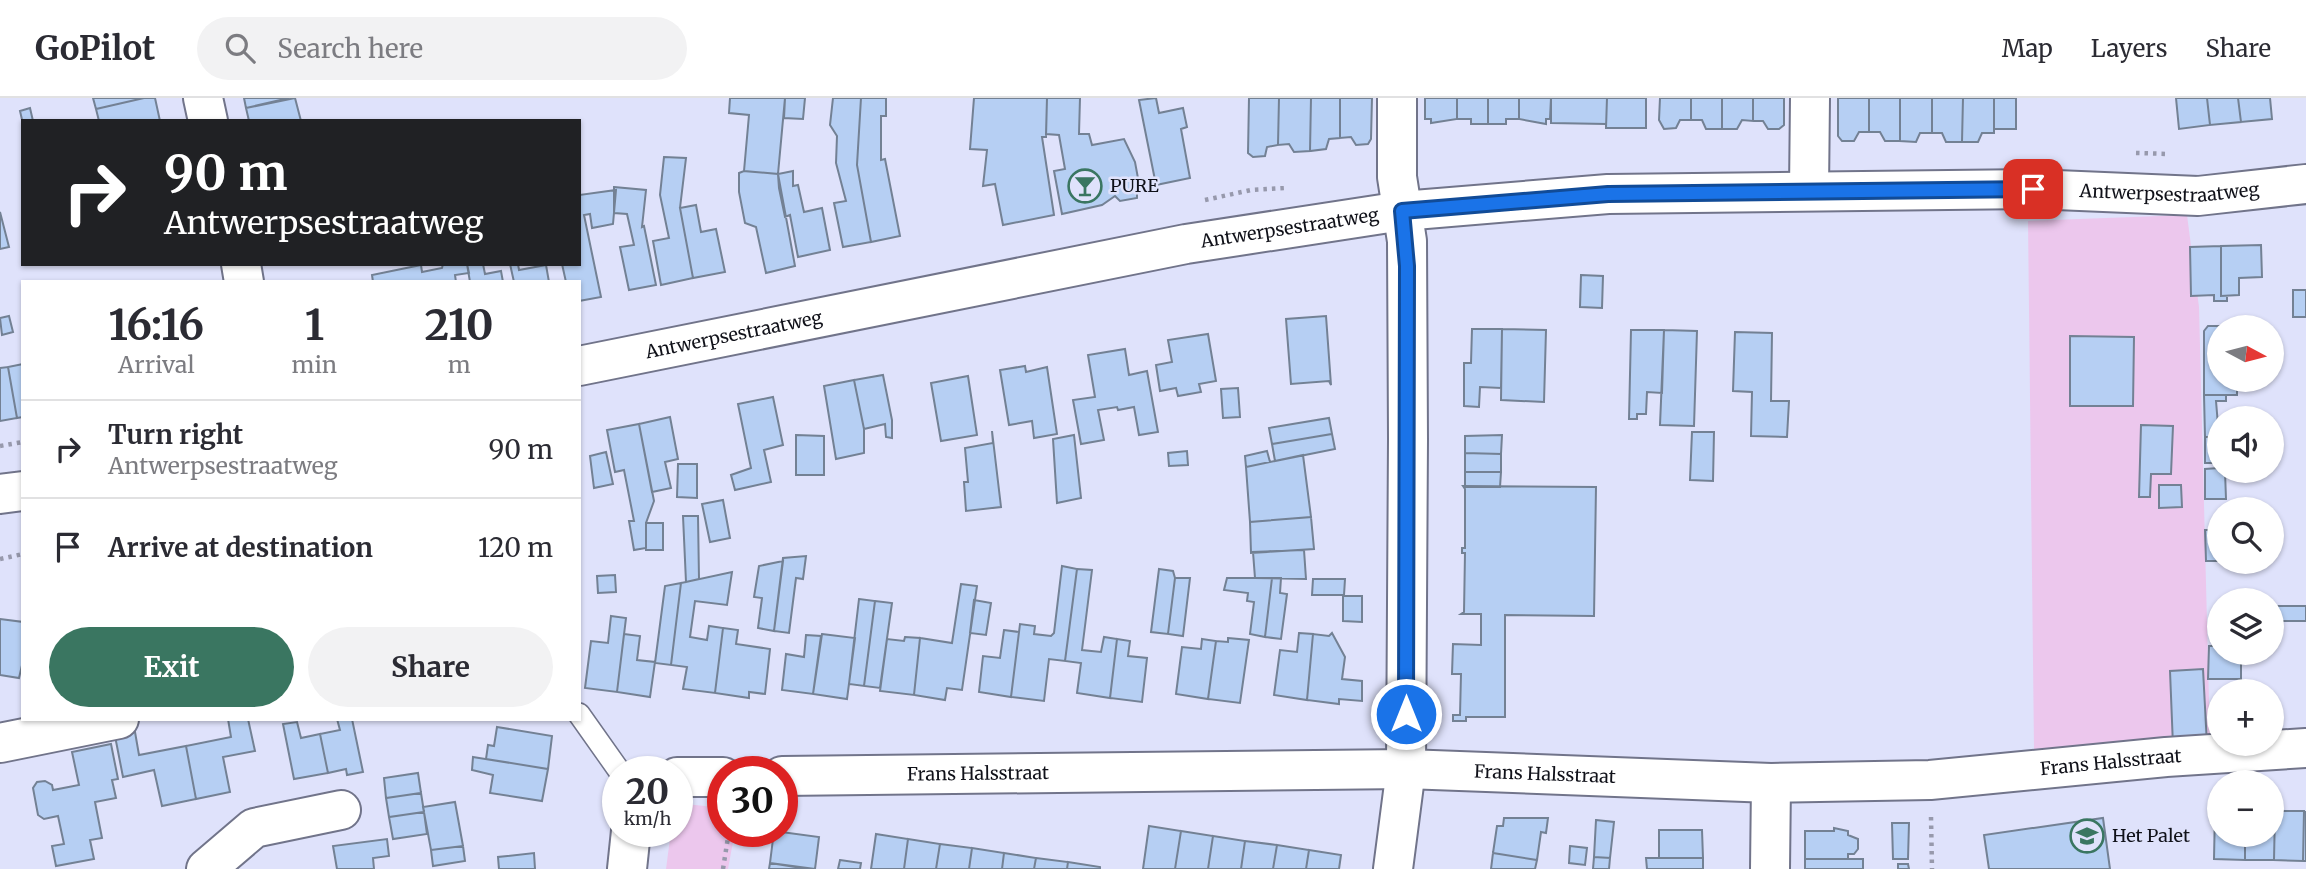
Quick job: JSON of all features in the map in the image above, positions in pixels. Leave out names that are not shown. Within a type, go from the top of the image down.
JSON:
[{"type":"street","points":[[203,98],[208,119]]},
{"type":"street","points":[[1393,869],[1406,769],[1407,255],[1397,177],[1397,98]]},
{"type":"street","points":[[1809,190],[1810,98]]},
{"type":"street","name":"Antwerpsestraatweg","points":[[581,366],[1186,244],[1402,211],[1608,194],[2033,189],[2198,196],[2306,184]]},
{"type":"street","points":[[0,494],[21,491]]},
{"type":"street","points":[[0,743],[109,721]]},
{"type":"street","name":"Frans Halsstraat","points":[[798,776],[1406,769],[1771,783],[1930,780],[2166,757],[2306,748]]},
{"type":"street","points":[[1770,869],[1771,783]]},
{"type":"street","points":[[206,869],[254,828],[341,810]]},
{"type":"street","points":[[627,869],[629,847]]},
{"type":"lane","points":[[581,717],[609,756]]},
{"type":"path","points":[[0,446],[21,442]]},
{"type":"path","points":[[0,559],[21,554]]},
{"type":"path","points":[[1930,780],[1932,869]]},
{"type":"path","points":[[723,869],[726,847]]},
{"type":"shaded area","points":[[2187,215],[2199,307],[2208,679],[2207,741],[2034,749],[2028,221]]},
{"type":"shaded area","points":[[693,805],[707,806],[707,847],[732,847],[728,869],[666,869],[669,847],[693,847]]},
{"type":"building","points":[[93,98],[144,98],[96,109]]},
{"type":"building","points":[[155,98],[160,119],[98,119],[96,109]]},
{"type":"building","points":[[244,98],[289,98],[246,108]]},
{"type":"building","points":[[295,98],[300,119],[249,119],[246,108]]},
{"type":"building","points":[[730,98],[785,98],[778,174],[744,171],[749,115],[729,113]]},
{"type":"building","points":[[785,98],[805,98],[803,119],[784,118]]},
{"type":"building","points":[[833,98],[861,98],[857,165],[871,242],[843,247],[834,203],[846,201],[836,163],[837,136],[830,125]]},
{"type":"building","points":[[861,98],[886,98],[886,116],[881,116],[881,160],[885,159],[900,236],[871,242],[857,165]]},
{"type":"building","points":[[974,98],[1047,98],[1046,137],[1042,137],[1054,215],[1003,225],[995,184],[983,186],[987,150],[970,149]]},
{"type":"building","points":[[1047,98],[1080,98],[1079,134],[1089,134],[1092,145],[1124,139],[1135,162],[1140,189],[1137,189],[1137,198],[1120,201],[1115,196],[1102,205],[1062,214],[1054,171],[1065,169],[1059,135],[1046,134]]},
{"type":"building","points":[[1156,98],[1159,113],[1183,108],[1187,127],[1181,129],[1190,178],[1156,185],[1139,100]]},
{"type":"building","points":[[1249,98],[1279,98],[1278,145],[1267,147],[1265,156],[1253,157],[1248,153]]},
{"type":"building","points":[[1279,98],[1311,98],[1310,151],[1294,152],[1289,144],[1278,145]]},
{"type":"building","points":[[1311,98],[1340,98],[1340,138],[1329,139],[1326,149],[1310,151]]},
{"type":"building","points":[[1340,98],[1372,98],[1371,139],[1368,144],[1356,145],[1351,137],[1340,138]]},
{"type":"building","points":[[1425,98],[1457,98],[1457,119],[1431,123],[1431,119],[1425,119]]},
{"type":"building","points":[[1457,98],[1488,98],[1488,124],[1471,124],[1471,119],[1457,119]]},
{"type":"building","points":[[1488,98],[1519,98],[1519,119],[1506,119],[1506,124],[1488,124]]},
{"type":"building","points":[[1519,98],[1551,98],[1550,119],[1546,119],[1546,124],[1519,119]]},
{"type":"building","points":[[1551,98],[1607,98],[1606,128],[1606,124],[1551,123]]},
{"type":"building","points":[[1607,98],[1646,98],[1646,128],[1606,128]]},
{"type":"building","points":[[1660,98],[1691,98],[1691,120],[1680,120],[1676,128],[1664,129],[1659,120]]},
{"type":"building","points":[[1691,98],[1722,98],[1722,129],[1706,129],[1702,120],[1691,120]]},
{"type":"building","points":[[1722,98],[1753,98],[1753,121],[1742,120],[1737,129],[1722,129]]},
{"type":"building","points":[[1753,98],[1784,98],[1784,125],[1779,129],[1768,129],[1763,121],[1753,121]]},
{"type":"building","points":[[1838,98],[1869,98],[1869,132],[1859,132],[1854,141],[1842,141],[1838,136]]},
{"type":"building","points":[[1869,98],[1900,98],[1900,141],[1885,141],[1880,132],[1869,132]]},
{"type":"building","points":[[1900,98],[1932,98],[1932,133],[1920,133],[1916,142],[1900,141]]},
{"type":"building","points":[[1932,98],[1963,98],[1962,142],[1946,142],[1942,133],[1932,133]]},
{"type":"building","points":[[1963,98],[1994,98],[1994,133],[1982,133],[1978,142],[1962,142]]},
{"type":"building","points":[[1994,98],[2016,98],[2016,129],[1994,129]]},
{"type":"building","points":[[2176,98],[2207,98],[2210,125],[2179,129]]},
{"type":"building","points":[[2207,98],[2238,98],[2241,122],[2210,125]]},
{"type":"building","points":[[2238,98],[2270,98],[2272,119],[2241,122]]},
{"type":"building","points":[[30,108],[33,119],[22,119],[20,111]]},
{"type":"building","points":[[664,157],[686,158],[680,208],[693,278],[661,285],[653,241],[669,238],[660,195]]},
{"type":"building","points":[[744,171],[778,174],[795,266],[766,273],[756,227],[745,223],[739,192],[739,173]]},
{"type":"building","points":[[793,171],[793,186],[798,185],[804,212],[822,208],[830,250],[798,257],[790,215],[785,217],[778,174]]},
{"type":"building","points":[[614,187],[646,190],[642,227],[644,226],[656,285],[629,290],[620,247],[634,245],[627,214],[614,213]]},
{"type":"building","points":[[616,190],[613,224],[592,228],[590,214],[584,215],[601,297],[581,301],[581,280],[566,280],[562,266],[581,266],[581,195]]},
{"type":"building","points":[[696,205],[701,232],[716,229],[725,272],[693,278],[680,208]]},
{"type":"building","points":[[0,212],[9,247],[0,249]]},
{"type":"building","points":[[2261,245],[2262,277],[2239,278],[2239,295],[2221,296],[2221,246]]},
{"type":"building","points":[[2221,246],[2221,296],[2227,296],[2227,301],[2214,301],[2214,295],[2191,296],[2190,247]]},
{"type":"building","points":[[416,266],[421,266],[422,272],[467,266],[469,273],[455,275],[456,280],[373,280],[372,275]]},
{"type":"building","points":[[467,266],[483,266],[485,274],[501,271],[503,280],[470,280]]},
{"type":"building","points":[[510,266],[518,266],[519,270],[546,266],[549,280],[514,280]]},
{"type":"building","points":[[1581,275],[1603,276],[1602,308],[1580,307]]},
{"type":"building","points":[[2293,290],[2306,290],[2306,317],[2293,317]]},
{"type":"building","points":[[9,316],[13,332],[2,335],[0,318]]},
{"type":"building","points":[[1326,316],[1331,385],[1329,381],[1291,384],[1286,319]]},
{"type":"building","points":[[2207,327],[2207,392],[2237,392],[2237,395],[2204,395],[2204,331]]},
{"type":"building","points":[[1472,329],[1502,329],[1501,388],[1480,387],[1479,407],[1464,406],[1464,363],[1471,363]]},
{"type":"building","points":[[1502,329],[1546,330],[1544,402],[1501,400]]},
{"type":"building","points":[[1631,330],[1664,330],[1662,393],[1647,392],[1646,414],[1637,414],[1637,419],[1629,419]]},
{"type":"building","points":[[1664,330],[1697,331],[1694,426],[1660,425]]},
{"type":"building","points":[[1735,332],[1772,333],[1771,401],[1789,401],[1787,437],[1751,436],[1752,392],[1733,391]]},
{"type":"building","points":[[1208,334],[1216,381],[1199,384],[1201,392],[1178,396],[1176,388],[1160,391],[1156,365],[1172,362],[1168,340]]},
{"type":"building","points":[[2070,336],[2134,337],[2133,406],[2070,406]]},
{"type":"building","points":[[1125,349],[1129,375],[1147,371],[1158,432],[1139,435],[1134,407],[1118,410],[1117,407],[1098,410],[1104,440],[1081,444],[1073,400],[1095,397],[1088,355]]},
{"type":"building","points":[[21,364],[21,417],[17,418],[8,367]]},
{"type":"building","points":[[1025,366],[1026,372],[1047,367],[1057,434],[1034,438],[1032,421],[1009,425],[1000,370]]},
{"type":"building","points":[[8,367],[17,418],[0,421],[0,368]]},
{"type":"building","points":[[883,375],[892,420],[892,438],[886,437],[885,424],[864,429],[854,380]]},
{"type":"building","points":[[968,376],[977,435],[941,441],[931,383]]},
{"type":"building","points":[[854,380],[864,429],[864,453],[836,459],[824,386]]},
{"type":"building","points":[[1238,388],[1240,417],[1223,418],[1221,389]]},
{"type":"building","points":[[2204,395],[2226,395],[2226,401],[2216,401],[2216,406],[2207,406],[2205,437]]},
{"type":"building","points":[[773,397],[783,445],[764,450],[771,482],[735,490],[731,475],[751,468],[738,404]]},
{"type":"building","points":[[670,417],[678,459],[665,462],[671,488],[652,492],[639,424]]},
{"type":"building","points":[[1329,418],[1332,434],[1272,444],[1269,428]]},
{"type":"building","points":[[639,424],[654,501],[646,523],[646,548],[634,550],[629,521],[634,521],[624,470],[615,472],[607,430]]},
{"type":"building","points":[[2141,425],[2173,426],[2171,474],[2151,474],[2150,497],[2139,497]]},
{"type":"building","points":[[992,431],[1001,507],[966,511],[964,482],[968,482],[965,448],[993,443]]},
{"type":"building","points":[[1692,432],[1714,432],[1713,481],[1690,480]]},
{"type":"building","points":[[1332,434],[1335,449],[1275,461],[1272,444]]},
{"type":"building","points":[[796,435],[824,436],[824,475],[796,475]]},
{"type":"building","points":[[1074,435],[1081,498],[1057,503],[1053,439]]},
{"type":"building","points":[[1502,435],[1501,454],[1465,453],[1465,436]]},
{"type":"building","points":[[2205,437],[2207,437],[2207,463]]},
{"type":"building","points":[[1187,451],[1188,465],[1169,466],[1168,453]]},
{"type":"building","points":[[1267,451],[1270,462],[1246,467],[1245,456]]},
{"type":"building","points":[[606,452],[613,484],[594,488],[590,456]]},
{"type":"building","points":[[1465,453],[1501,454],[1501,472],[1465,472]]},
{"type":"building","points":[[1303,455],[1311,517],[1250,522],[1246,467]]},
{"type":"building","points":[[678,464],[697,464],[697,498],[677,497]]},
{"type":"building","points":[[2205,469],[2207,483],[2225,483],[2226,497],[2205,499]]},
{"type":"building","points":[[1465,472],[1501,472],[1500,487],[1465,487]]},
{"type":"building","points":[[2159,485],[2181,485],[2182,507],[2159,508]]},
{"type":"building","points":[[1463,486],[1596,487],[1594,616],[1505,615],[1505,717],[1466,717],[1466,721],[1453,721],[1453,715],[1460,715],[1461,674],[1452,674],[1453,644],[1481,645],[1481,614],[1461,614],[1464,612],[1465,553],[1462,553],[1462,548],[1465,548]]},
{"type":"building","points":[[723,500],[730,538],[710,542],[702,504]]},
{"type":"building","points":[[683,516],[698,516],[699,579],[686,582]]},
{"type":"building","points":[[1311,517],[1314,549],[1251,553],[1250,522]]},
{"type":"building","points":[[646,523],[663,523],[663,550],[646,550]]},
{"type":"building","points":[[2205,530],[2207,530],[2207,561]]},
{"type":"building","points":[[1304,550],[1306,579],[1255,578],[1253,552]]},
{"type":"building","points":[[806,556],[803,579],[796,578],[789,633],[774,631],[783,558]]},
{"type":"building","points":[[783,561],[774,631],[758,628],[762,598],[754,597],[759,566]]},
{"type":"building","points":[[1062,566],[1077,569],[1065,661],[1049,659],[1044,701],[1011,697],[1020,624],[1035,626],[1034,634],[1051,636],[1054,633]]},
{"type":"building","points":[[1077,569],[1092,570],[1082,650],[1101,652],[1104,637],[1117,639],[1110,698],[1077,693],[1081,663],[1065,661]]},
{"type":"building","points":[[1159,569],[1173,571],[1175,578],[1168,634],[1151,632]]},
{"type":"building","points":[[732,572],[727,605],[695,601],[690,637],[707,640],[709,626],[723,628],[715,693],[683,689],[687,667],[671,665],[681,583]]},
{"type":"building","points":[[615,575],[616,592],[598,593],[597,576]]},
{"type":"building","points":[[1175,578],[1190,578],[1183,636],[1168,634]]},
{"type":"building","points":[[1227,578],[1272,578],[1265,637],[1250,634],[1254,602],[1247,601],[1248,593],[1224,590]]},
{"type":"building","points":[[1272,578],[1281,578],[1280,593],[1287,594],[1281,639],[1265,637]]},
{"type":"building","points":[[1313,579],[1345,579],[1344,595],[1312,595]]},
{"type":"building","points":[[681,583],[671,665],[655,663],[665,586]]},
{"type":"building","points":[[961,584],[977,586],[962,690],[947,688],[945,700],[914,695],[920,638],[952,643]]},
{"type":"building","points":[[1343,596],[1362,596],[1362,622],[1343,621]]},
{"type":"building","points":[[859,599],[875,601],[864,686],[849,684]]},
{"type":"building","points":[[974,600],[991,603],[986,635],[970,633]]},
{"type":"building","points":[[875,601],[892,603],[880,688],[864,686]]},
{"type":"building","points":[[2284,606],[2306,606],[2306,621],[2284,621]]},
{"type":"building","points":[[611,616],[626,618],[617,692],[585,688],[591,641],[608,643]]},
{"type":"building","points":[[0,619],[21,622],[19,678],[0,675]]},
{"type":"building","points":[[723,628],[738,630],[736,644],[770,649],[765,694],[749,692],[749,698],[715,693]]},
{"type":"building","points":[[1004,630],[1019,632],[1011,697],[979,692],[983,656],[1000,658]]},
{"type":"building","points":[[1299,633],[1313,634],[1307,700],[1274,695],[1280,650],[1297,652]]},
{"type":"building","points":[[1332,633],[1345,657],[1342,679],[1362,681],[1362,701],[1339,699],[1339,704],[1307,700],[1313,634],[1329,636]]},
{"type":"building","points":[[624,634],[640,636],[637,660],[655,662],[650,697],[617,692]]},
{"type":"building","points":[[822,634],[855,638],[847,699],[813,694]]},
{"type":"building","points":[[806,635],[821,636],[813,694],[782,690],[786,654],[804,657]]},
{"type":"building","points":[[905,637],[920,638],[914,695],[880,691],[887,639],[904,641]]},
{"type":"building","points":[[1228,638],[1249,640],[1240,703],[1208,699],[1216,641],[1228,642]]},
{"type":"building","points":[[1117,639],[1130,641],[1128,656],[1147,658],[1142,702],[1110,698]]},
{"type":"building","points":[[1202,639],[1216,641],[1208,699],[1176,694],[1182,647],[1201,649]]},
{"type":"building","points":[[2208,665],[2241,665],[2241,679],[2208,679]]},
{"type":"building","points":[[2203,669],[2207,745],[2173,746],[2170,671]]},
{"type":"building","points":[[228,721],[248,721],[255,751],[223,757],[230,792],[196,799],[186,746],[231,737]]},
{"type":"building","points":[[338,721],[352,721],[363,772],[347,775],[346,769],[328,773],[320,734],[340,730]]},
{"type":"building","points":[[297,722],[301,738],[320,734],[328,773],[294,779],[283,724]]},
{"type":"building","points":[[497,727],[552,736],[548,769],[486,759],[488,745],[494,746]]},
{"type":"building","points":[[135,732],[139,755],[186,746],[196,799],[162,806],[154,770],[123,777],[115,736]]},
{"type":"building","points":[[111,744],[118,779],[112,780],[116,798],[95,802],[102,838],[90,840],[94,859],[56,866],[52,846],[64,844],[58,816],[44,819],[38,815],[33,788],[37,782],[45,781],[52,785],[53,790],[79,785],[72,752]]},
{"type":"building","points":[[473,757],[548,769],[542,801],[490,793],[493,775],[472,770]]},
{"type":"building","points":[[418,773],[421,793],[386,798],[384,778]]},
{"type":"building","points":[[421,793],[424,812],[389,817],[386,798]]},
{"type":"building","points":[[455,802],[463,846],[431,850],[423,807]]},
{"type":"building","points":[[2284,811],[2304,811],[2303,861],[2274,860],[2274,847],[2284,847]]},
{"type":"building","points":[[424,812],[427,834],[393,839],[389,817]]},
{"type":"building","points":[[2306,812],[2306,861],[2303,861]]},
{"type":"building","points":[[1504,818],[1548,818],[1546,833],[1541,832],[1537,860],[1493,853],[1497,826],[1503,826]]},
{"type":"building","points":[[2103,818],[2110,869],[1989,869],[1984,835]]},
{"type":"building","points":[[1596,820],[1614,822],[1610,858],[1594,857]]},
{"type":"building","points":[[1892,823],[1909,823],[1908,859],[1893,859]]},
{"type":"building","points":[[1149,826],[1181,831],[1175,869],[1143,869]]},
{"type":"building","points":[[1834,828],[1848,831],[1848,835],[1858,839],[1858,849],[1854,854],[1848,854],[1848,859],[1805,859],[1805,831],[1834,831]]},
{"type":"building","points":[[1659,830],[1702,830],[1703,858],[1659,858]]},
{"type":"building","points":[[1181,831],[1213,836],[1208,869],[1175,869]]},
{"type":"building","points":[[798,834],[819,837],[815,869],[770,863],[772,847],[798,847]]},
{"type":"building","points":[[876,834],[908,839],[904,869],[871,869]]},
{"type":"building","points":[[1213,836],[1245,841],[1241,869],[1208,869]]},
{"type":"building","points":[[387,839],[389,856],[373,858],[374,869],[337,869],[333,846]]},
{"type":"building","points":[[908,839],[940,844],[936,869],[904,869]]},
{"type":"building","points":[[1245,841],[1277,845],[1273,869],[1241,869]]},
{"type":"building","points":[[940,844],[972,848],[969,869],[936,869]]},
{"type":"building","points":[[1277,845],[1309,850],[1306,869],[1273,869]]},
{"type":"building","points":[[463,846],[465,861],[433,866],[431,850]]},
{"type":"building","points":[[1570,846],[1587,848],[1585,865],[1569,863]]},
{"type":"building","points":[[2214,847],[2245,847],[2245,860],[2214,859]]},
{"type":"building","points":[[2245,847],[2274,847],[2274,860],[2245,860]]},
{"type":"building","points":[[972,848],[1004,853],[1002,869],[969,869]]},
{"type":"building","points":[[1309,850],[1341,855],[1339,869],[1306,869]]},
{"type":"building","points":[[534,853],[535,869],[499,869],[498,857]]},
{"type":"building","points":[[1004,853],[1036,858],[1034,869],[1002,869]]},
{"type":"building","points":[[1493,853],[1537,860],[1535,869],[1491,869]]},
{"type":"building","points":[[1594,857],[1610,858],[1609,869],[1593,869]]},
{"type":"building","points":[[1036,858],[1068,862],[1067,869],[1034,869]]},
{"type":"building","points":[[1646,858],[1703,858],[1703,869],[1647,869]]},
{"type":"building","points":[[1805,859],[1863,859],[1863,869],[1805,869]]},
{"type":"building","points":[[840,860],[861,863],[860,869],[838,869]]},
{"type":"building","points":[[1068,862],[1100,867],[1100,869],[1067,869]]},
{"type":"building","points":[[770,863],[808,869],[769,869]]},
{"type":"building","points":[[1898,864],[1908,864],[1909,869],[1898,869]]},
{"type":"place","name":"PURE","points":[[1085,186]]},
{"type":"place","name":"Het Palet","points":[[2087,836]]},
{"type":"route","points":[[1406,714],[1407,242],[1402,211],[1608,194],[2033,189]]}]
